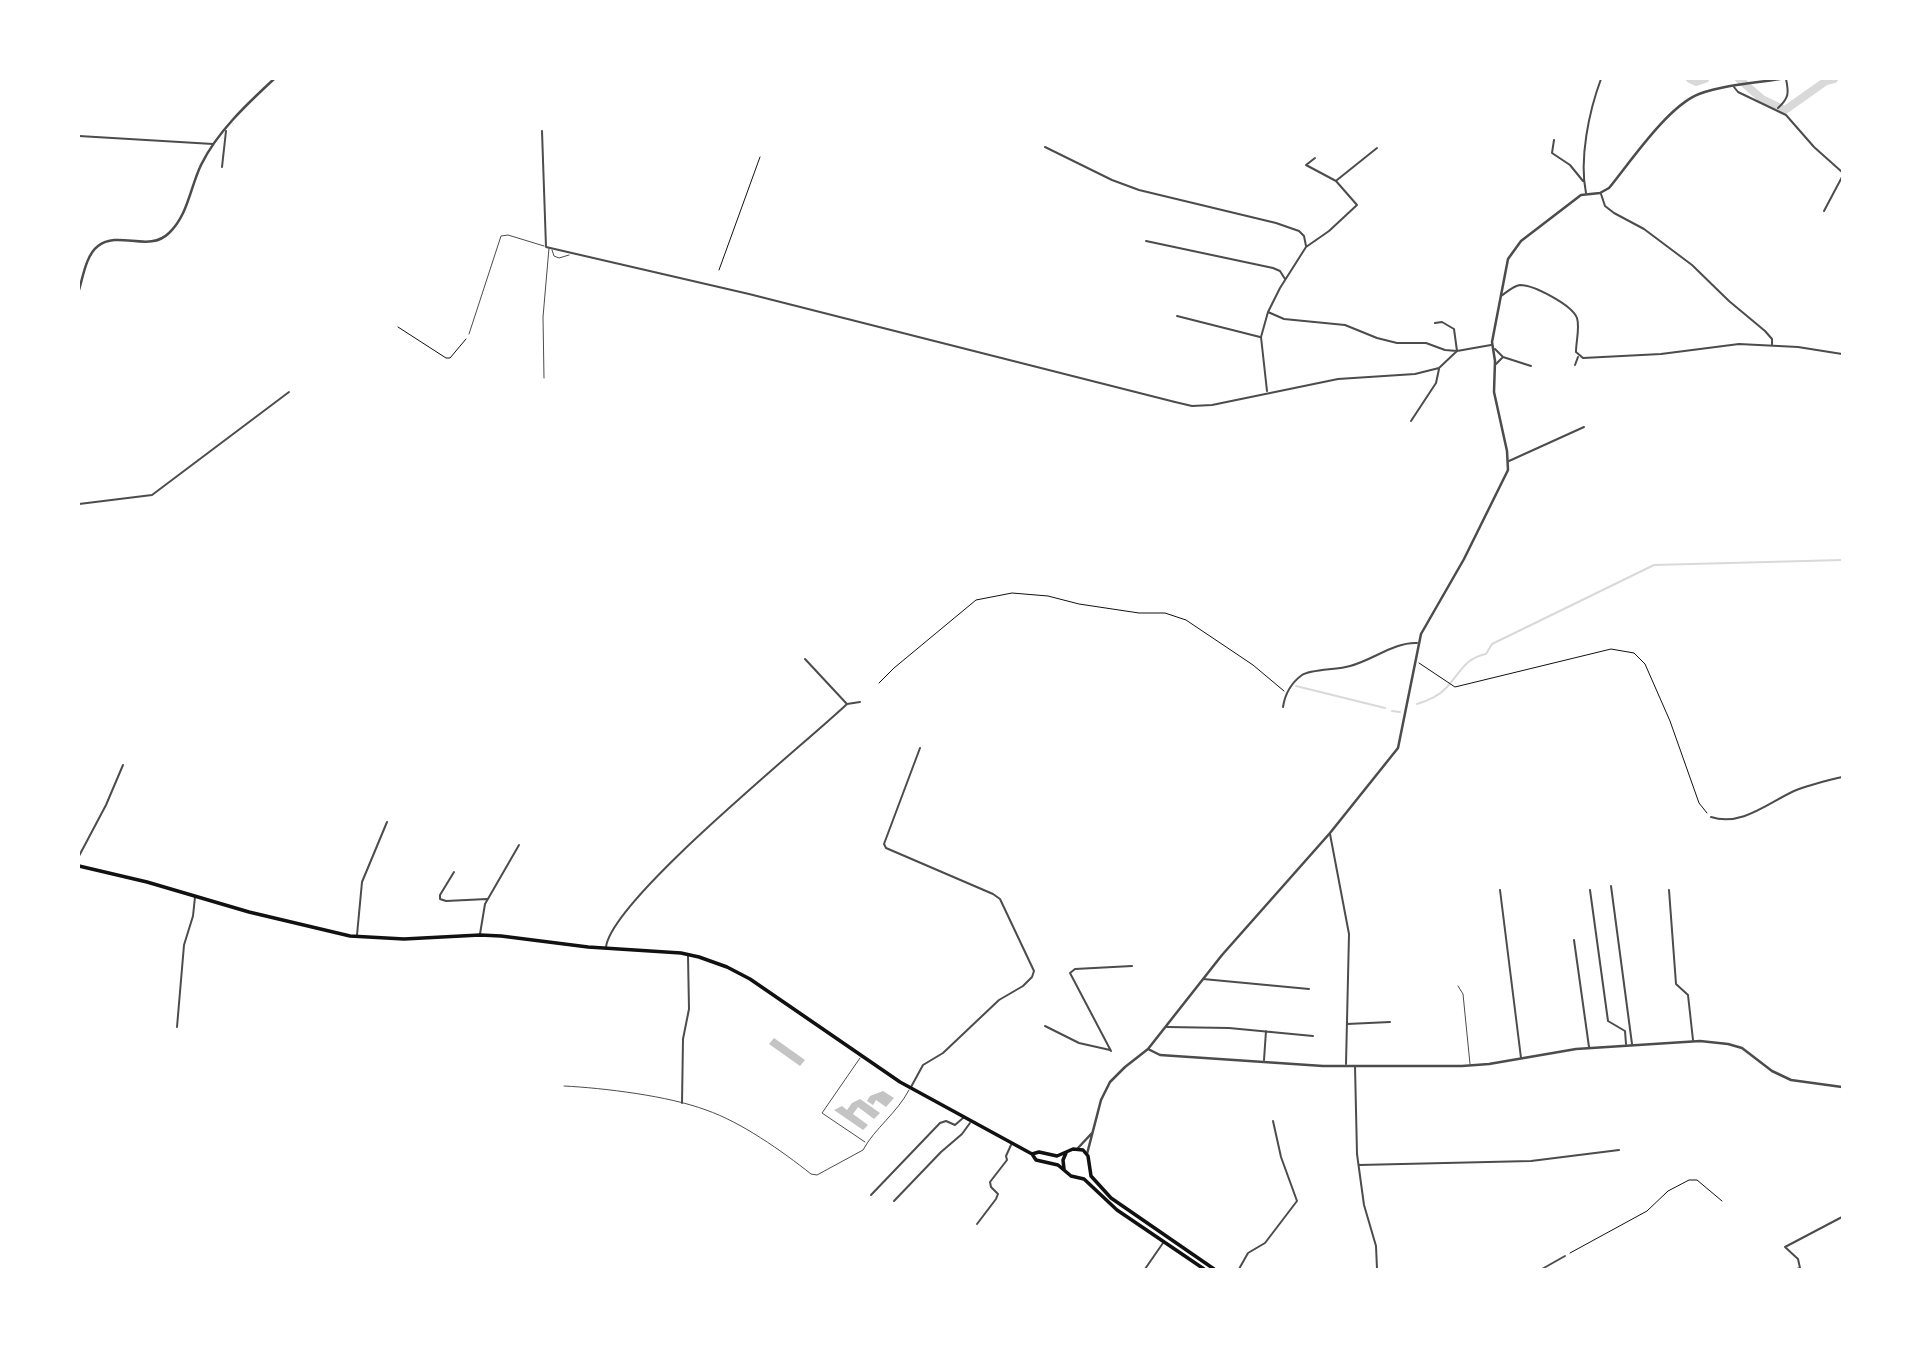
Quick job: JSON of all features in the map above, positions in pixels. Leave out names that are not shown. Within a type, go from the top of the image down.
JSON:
[{"type":"main road","points":[[79,866],[147,882],[270,918],[356,937],[404,940],[480,935],[688,955],[717,963],[743,975],[911,1088],[1032,1154],[1036,1160],[1058,1165],[1069,1175],[1086,1181],[1110,1205],[1204,1269]]},
{"type":"main road","points":[[1032,1154],[1039,1152],[1057,1156],[1077,1148],[1087,1154],[1093,1179],[1116,1202],[1214,1269]]},
{"type":"main road","points":[[1065,1170],[1063,1160],[1067,1151]]},
{"type":"main road","points":[[1077,1178],[1086,1173],[1089,1167]]},
{"type":"street","points":[[79,290],[91,255],[97,246],[109,241],[155,241],[169,233],[186,210],[202,164],[214,144],[274,79]]},
{"type":"street","points":[[1586,193],[1583,181],[1585,149],[1601,79]]},
{"type":"street","points":[[1087,1154],[1103,1095],[1110,1082],[1148,1049],[1202,979],[1330,833],[1400,744],[1418,643],[1426,623],[1506,474],[1508,461],[1494,392],[1495,364],[1492,346],[1505,267],[1516,247],[1586,193],[1600,193],[1609,188],[1677,108],[1699,94],[1780,79]]},
{"type":"street","points":[[1777,110],[1788,98],[1786,79]]},
{"type":"street","points":[[1736,87],[1738,92],[1786,115],[1842,172]]},
{"type":"street","points":[[222,166],[226,130]]},
{"type":"street","points":[[542,131],[549,248],[758,296],[1192,406],[1231,402],[1267,392],[1338,379],[1415,374],[1439,368],[1457,351]]},
{"type":"street","points":[[79,136],[214,144]]},
{"type":"street","points":[[1555,139],[1552,153],[1570,165],[1583,181]]},
{"type":"street","points":[[1045,147],[1112,180],[1139,190],[1299,230],[1304,236],[1306,247]]},
{"type":"street","points":[[1336,181],[1377,148]]},
{"type":"street","points":[[1267,392],[1261,337],[1268,312],[1306,247],[1329,231],[1357,205],[1336,181],[1306,165],[1315,158]]},
{"type":"street","points":[[1824,211],[1842,177]]},
{"type":"street","points":[[1600,193],[1605,206],[1644,229],[1692,265],[1765,331],[1772,339],[1772,345]]},
{"type":"street","points":[[1146,241],[1273,268],[1280,271],[1285,280]]},
{"type":"street","points":[[1500,296],[1517,285],[1524,286],[1544,292],[1572,312],[1577,318],[1576,352],[1583,358],[1629,356],[1739,344],[1772,345],[1842,354]]},
{"type":"street","points":[[1268,312],[1284,319],[1345,325],[1397,343],[1426,343],[1457,351],[1492,346]]},
{"type":"street","points":[[1177,316],[1261,337]]},
{"type":"street","points":[[1435,323],[1442,322],[1454,329],[1457,351]]},
{"type":"street","points":[[1492,346],[1503,357],[1531,366]]},
{"type":"street","points":[[1575,365],[1579,356]]},
{"type":"street","points":[[1495,364],[1501,362],[1503,357]]},
{"type":"street","points":[[1410,421],[1436,383],[1439,368]]},
{"type":"street","points":[[79,503],[152,495],[289,392]]},
{"type":"street","points":[[1508,461],[1584,427]]},
{"type":"street","points":[[1283,707],[1286,692],[1306,673],[1346,667],[1374,658],[1397,646],[1418,643]]},
{"type":"street","points":[[805,659],[848,703]]},
{"type":"street","points":[[606,948],[607,939],[620,920],[659,874],[848,703],[860,702]]},
{"type":"street","points":[[911,1088],[923,1065],[943,1053],[999,1000],[1023,986],[1034,971],[1000,899],[886,848],[884,844],[920,748]]},
{"type":"street","points":[[79,856],[106,805],[123,765]]},
{"type":"street","points":[[1711,817],[1724,820],[1743,816],[1795,791],[1842,777]]},
{"type":"street","points":[[356,937],[362,882],[387,822]]},
{"type":"street","points":[[1330,833],[1349,934],[1346,1065]]},
{"type":"street","points":[[480,935],[488,899],[519,845]]},
{"type":"street","points":[[454,872],[440,899],[488,899]]},
{"type":"street","points":[[1611,886],[1632,1045]]},
{"type":"street","points":[[1500,890],[1521,1059]]},
{"type":"street","points":[[1590,890],[1608,1021],[1625,1031],[1626,1045]]},
{"type":"street","points":[[1669,890],[1676,984],[1688,995],[1693,1041]]},
{"type":"street","points":[[177,1027],[184,945],[193,916],[195,907],[192,903],[195,896]]},
{"type":"street","points":[[1574,940],[1589,1048]]},
{"type":"street","points":[[682,1103],[683,1039],[689,1009],[688,955]]},
{"type":"street","points":[[1045,1026],[1079,1043],[1111,1051],[1070,973],[1075,969],[1132,966]]},
{"type":"street","points":[[1202,979],[1221,983],[1309,989]]},
{"type":"street","points":[[1346,1024],[1390,1022]]},
{"type":"street","points":[[1166,1027],[1229,1028],[1313,1036]]},
{"type":"street","points":[[1264,1061],[1266,1031]]},
{"type":"street","points":[[1148,1049],[1160,1055],[1323,1066],[1470,1066],[1589,1048],[1693,1041],[1742,1048],[1775,1073],[1796,1082],[1842,1087]]},
{"type":"street","points":[[1355,1065],[1363,1205],[1376,1247],[1376,1268]]},
{"type":"street","points":[[871,1195],[940,1123],[946,1121],[956,1125],[963,1118]]},
{"type":"street","points":[[1239,1269],[1248,1253],[1265,1243],[1297,1201],[1281,1157],[1273,1121]]},
{"type":"street","points":[[894,1201],[962,1134],[970,1122]]},
{"type":"street","points":[[1077,1148],[1091,1133]]},
{"type":"street","points":[[977,1224],[996,1199],[998,1194],[990,1182],[1007,1160],[1011,1144]]},
{"type":"street","points":[[1359,1165],[1531,1161],[1619,1150]]},
{"type":"street","points":[[1797,1269],[1800,1268],[1798,1259],[1785,1247],[1842,1217]]},
{"type":"street","points":[[1145,1269],[1164,1242]]},
{"type":"street","points":[[1542,1269],[1565,1256]]},
{"type":"lane","points":[[469,334],[501,236],[508,235],[549,248],[554,256],[559,258],[566,257],[571,252]]},
{"type":"lane","points":[[544,378],[543,317],[549,248]]},
{"type":"lane","points":[[1458,986],[1463,994],[1470,1066]]},
{"type":"lane","points":[[861,1056],[822,1113],[866,1143]]},
{"type":"lane","points":[[564,1086],[682,1103],[717,1114],[746,1129],[815,1175],[863,1150],[866,1143],[897,1110],[911,1088]]},
{"type":"lane","points":[[1349,1100],[1356,1099]]},
{"type":"path","points":[[719,270],[760,157]]},
{"type":"path","points":[[398,327],[446,358],[450,358],[469,334]]},
{"type":"path","points":[[879,683],[976,600],[1012,593],[1048,596],[1079,604],[1139,613],[1165,613],[1186,620],[1253,665],[1286,692]]},
{"type":"path","points":[[1424,665],[1455,687],[1611,649],[1634,653],[1645,664],[1670,721],[1699,803],[1711,817]]},
{"type":"path","points":[[1565,1256],[1647,1211],[1668,1191],[1689,1180],[1697,1180],[1722,1201]]},
{"type":"building","points":[[774,1038],[805,1060],[800,1066],[769,1044]]},
{"type":"building","points":[[883,1091],[894,1098],[886,1107],[876,1100],[873,1105],[867,1101],[870,1096]]},
{"type":"building","points":[[860,1099],[880,1113],[874,1119],[858,1107],[853,1114],[868,1125],[863,1130],[834,1110],[842,1106],[847,1110],[852,1103]]},
{"type":"waterway","points":[[1690,79],[1696,82],[1705,79]]},
{"type":"waterway","points":[[1739,79],[1762,99],[1785,110],[1826,81],[1834,79]]},
{"type":"waterway","points":[[1417,704],[1441,693],[1468,663],[1486,654],[1492,644],[1654,565],[1842,560]]},
{"type":"waterway","points":[[1296,686],[1385,708]]},
{"type":"waterway","points":[[1392,711],[1400,712]]}]
